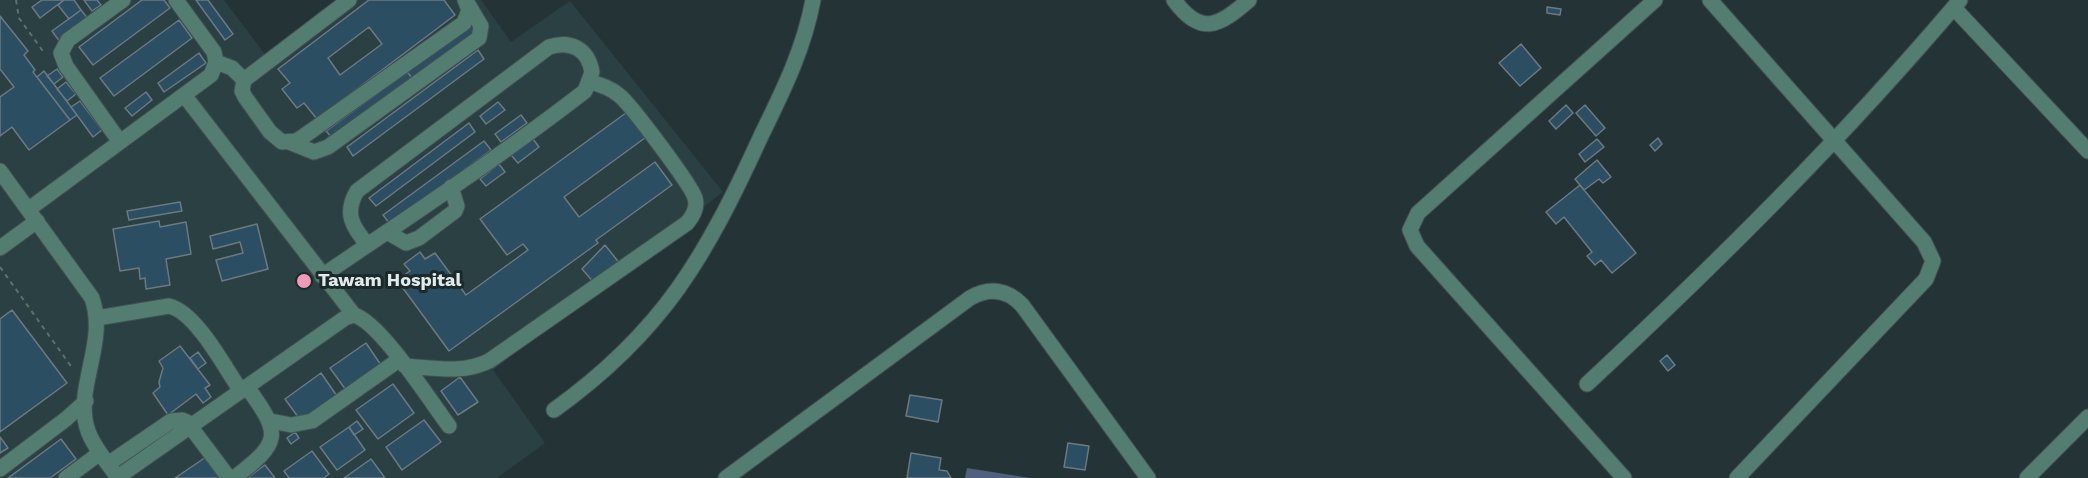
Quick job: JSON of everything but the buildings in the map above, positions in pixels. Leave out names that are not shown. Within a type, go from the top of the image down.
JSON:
[{"type":"street","points":[[120,142],[66,66],[62,53],[68,40],[123,0]]},
{"type":"street","points":[[0,248],[33,215],[120,142],[211,75],[216,62],[214,52],[176,0]]},
{"type":"street","points":[[349,0],[244,80],[245,97],[270,132],[282,142],[289,142],[304,136],[464,23],[469,10],[466,2]]},
{"type":"street","points":[[554,410],[600,375],[642,335],[693,269],[723,218],[787,86],[804,39],[813,0]]},
{"type":"street","points":[[1174,0],[1190,19],[1206,24],[1224,21],[1249,0]]},
{"type":"street","points":[[1624,478],[1417,246],[1410,230],[1418,213],[1655,0]]},
{"type":"street","points":[[1710,0],[1929,248],[1932,267],[1926,279],[1737,478]]},
{"type":"street","points":[[289,142],[314,152],[328,147],[478,38],[481,26],[466,2]]},
{"type":"street","points":[[1587,384],[1718,262],[1835,141],[1957,4],[2088,151]]},
{"type":"street","points":[[322,276],[368,245],[387,232],[576,98],[590,82],[590,63],[578,48],[559,44],[541,53],[357,191],[349,211],[351,221],[368,245]]},
{"type":"street","points":[[216,62],[232,68],[244,80]]},
{"type":"street","points":[[97,318],[169,306],[178,308],[191,319],[271,421],[291,425],[312,421],[403,362],[466,369],[489,361],[687,223],[693,216],[696,207],[691,189],[628,104],[612,89],[590,82]]},
{"type":"street","points":[[184,95],[322,276],[354,315],[368,322],[403,362],[449,426]]},
{"type":"street","points":[[0,171],[87,289],[97,318],[98,337],[87,395],[87,429],[118,478],[354,315]]},
{"type":"street","points":[[387,232],[406,243],[413,242],[435,227],[455,211],[456,200],[451,187]]},
{"type":"street","points":[[726,478],[970,298],[994,290],[1010,294],[1022,305],[1148,478]]},
{"type":"street","points":[[0,469],[61,423],[87,395]]},
{"type":"street","points":[[2027,478],[2088,417]]},
{"type":"street","points":[[66,478],[171,421],[182,420],[190,427],[229,478]]},
{"type":"street","points":[[234,478],[263,456],[271,439],[271,421]]},
{"type":"path","points":[[16,0],[19,18],[46,56],[62,53]]},
{"type":"path","points":[[0,267],[87,395]]},
{"type":"shaded area","name":"Tawam Hospital","points":[[0,0],[224,0],[267,57],[348,0],[481,0],[511,42],[570,1],[723,192],[493,370],[545,443],[497,478],[0,478]]},
{"type":"water","points":[[967,468],[1030,478],[965,478]]},
{"type":"place","name":"Tawam Hospital","points":[[304,281]]}]
